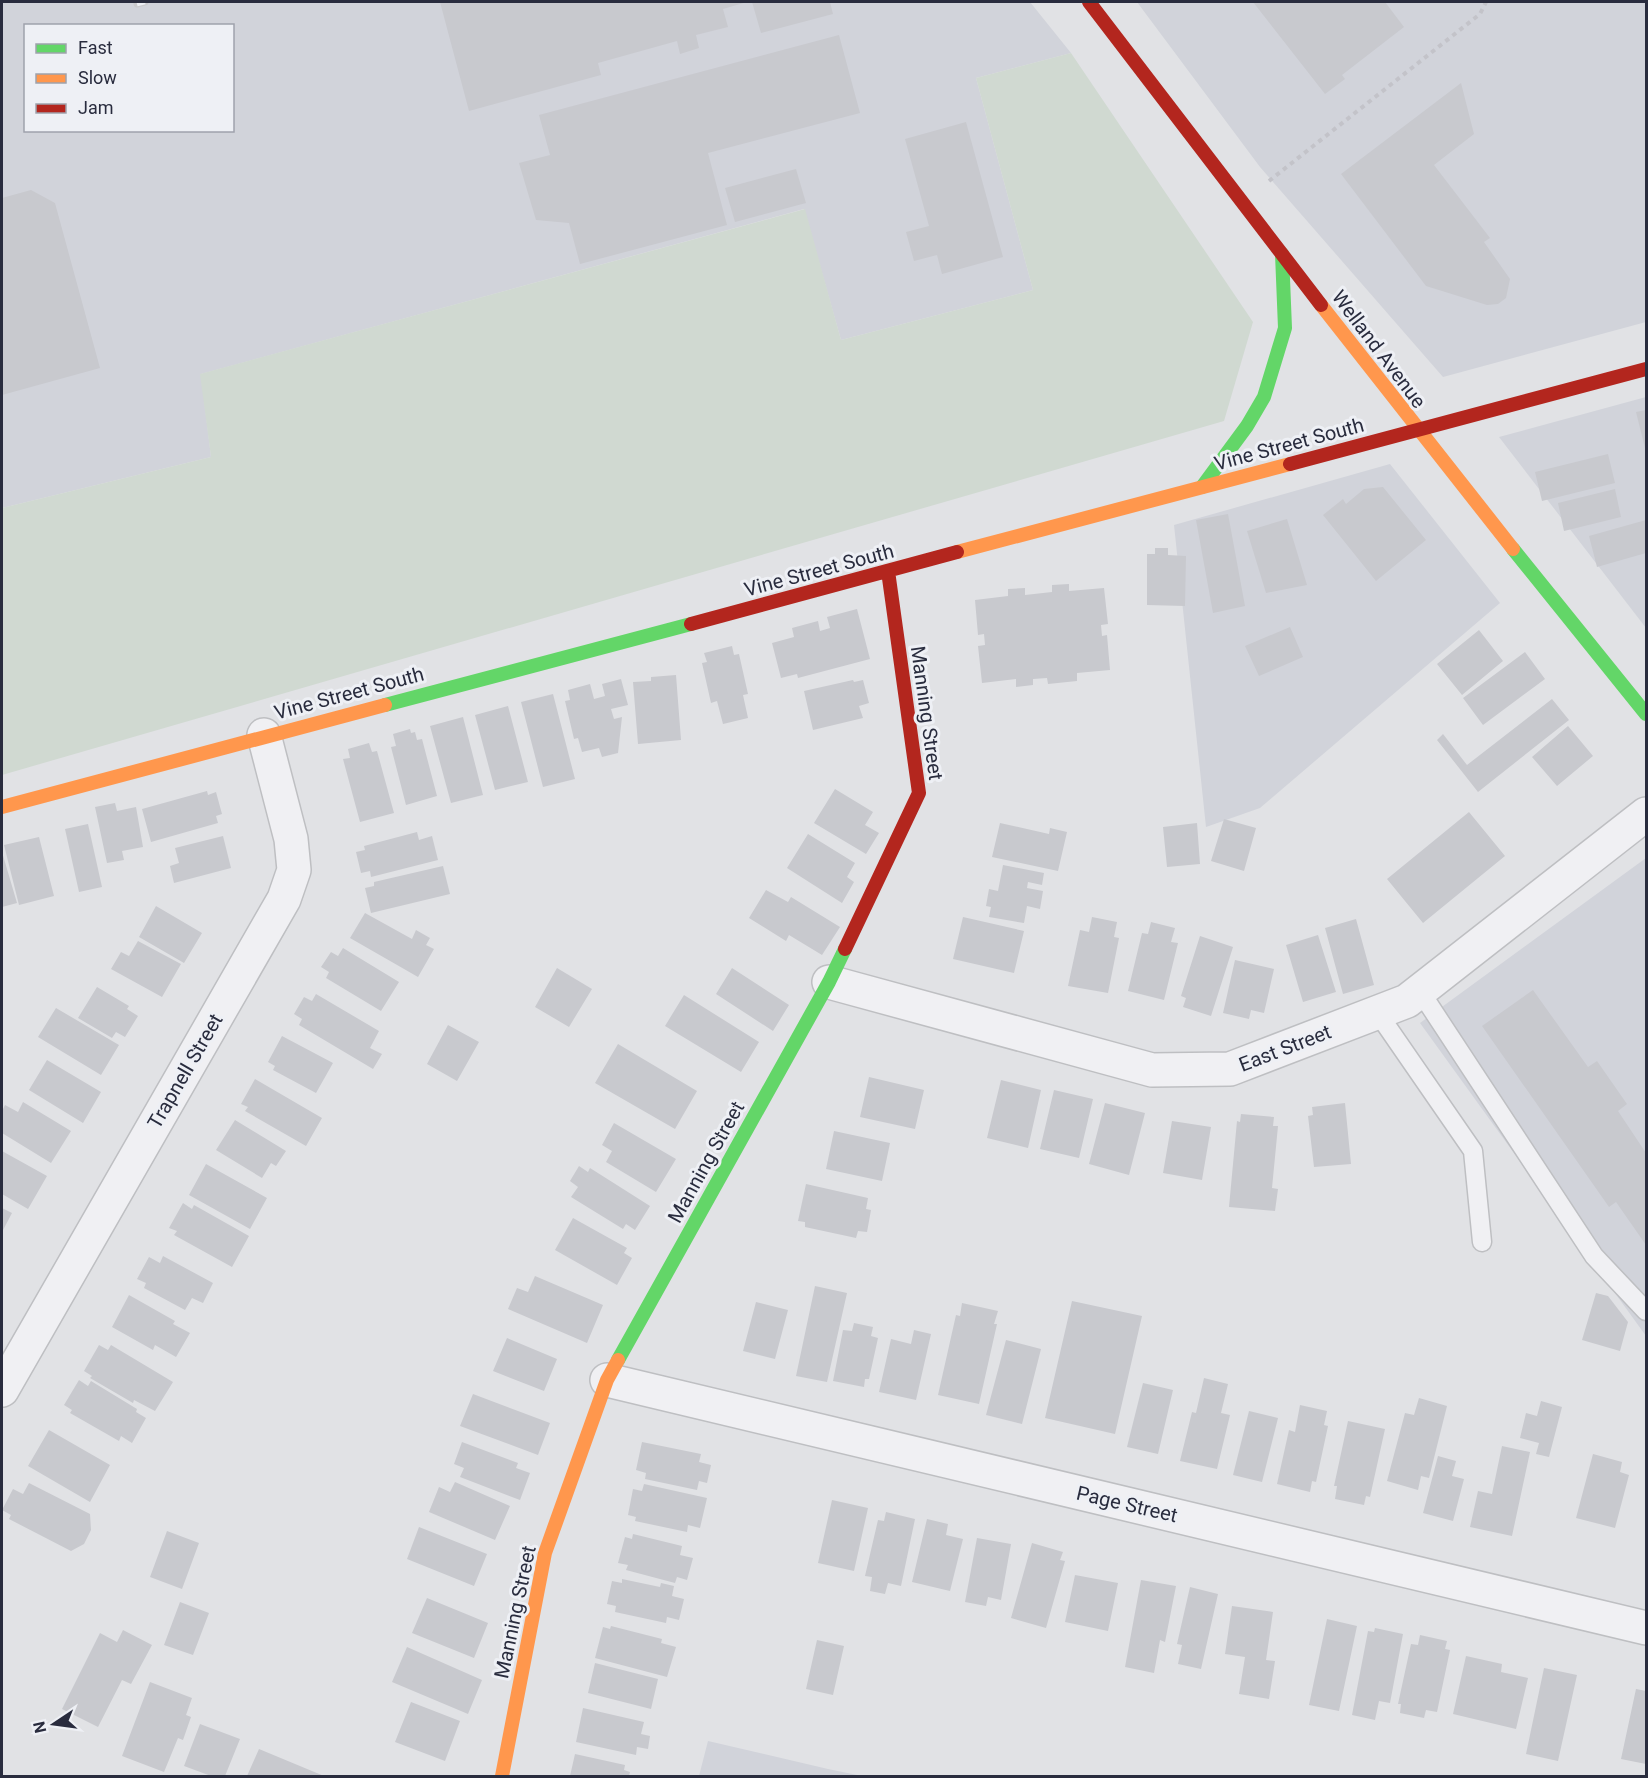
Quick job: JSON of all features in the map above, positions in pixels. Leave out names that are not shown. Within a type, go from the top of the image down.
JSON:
[{"type":"street","name":"Welland Avenue","points":[[1089,2],[1417,430],[1647,714]]},
{"type":"street","points":[[1202,487],[1247,426],[1263,397],[1285,328],[1282,254]]},
{"type":"street","name":"Vine Street South","points":[[2,807],[264,735],[1647,369]]},
{"type":"street","name":"Manning Street","points":[[502,1776],[545,1553],[607,1380],[829,982],[919,793],[888,571]]},
{"type":"street","name":"Trapnell Street","points":[[2,1390],[284,899],[294,870],[291,839],[264,735]]},
{"type":"street","name":"East Street","points":[[829,982],[1152,1070],[1230,1069],[1407,1001],[1647,814]]},
{"type":"street","name":"Page Street","points":[[607,1380],[1647,1628]]},
{"type":"lane","points":[[1420,991],[1594,1256],[1647,1311]]},
{"type":"lane","points":[[1377,1012],[1473,1152],[1482,1242]]},
{"type":"path","points":[[1242,201],[1480,14],[1486,2]]},
{"type":"shaded area","points":[[2,2],[1030,2],[1071,53],[976,78],[1033,290],[841,340],[804,209],[201,374],[211,457],[2,508]]},
{"type":"shaded area","points":[[1137,2],[1646,2],[1646,322],[1443,377],[1260,167]]},
{"type":"shaded area","points":[[1071,53],[1253,322],[1224,421],[2,775],[2,508],[211,457],[200,374],[805,209],[841,340],[1033,290],[976,78]]},
{"type":"shaded area","points":[[1646,397],[1646,628],[1499,437]]},
{"type":"shaded area","points":[[1390,464],[1500,603],[1260,808],[1206,827],[1174,525]]},
{"type":"shaded area","points":[[1646,858],[1646,1336],[1420,1023]]},
{"type":"shaded area","points":[[708,1741],[828,1769],[862,1776],[699,1776]]},
{"type":"building","points":[[440,2],[747,2],[723,9],[728,27],[696,35],[699,48],[680,54],[677,41],[598,63],[601,75],[469,111]]},
{"type":"building","points":[[752,2],[830,2],[833,14],[761,33]]},
{"type":"building","points":[[1253,2],[1385,2],[1404,27],[1342,75],[1345,79],[1325,94]]},
{"type":"building","points":[[839,35],[860,113],[708,153],[727,225],[580,264],[569,223],[536,220],[519,163],[550,155],[539,115]]},
{"type":"building","points":[[1461,83],[1474,134],[1434,165],[1490,238],[1484,242],[1510,279],[1506,298],[1498,304],[1487,305],[1426,286],[1341,174]]},
{"type":"building","points":[[966,122],[1003,257],[942,274],[937,255],[914,261],[906,232],[929,226],[905,139]]},
{"type":"building","points":[[796,169],[806,203],[735,222],[725,188]]},
{"type":"building","points":[[31,190],[55,203],[100,368],[2,395],[2,198]]},
{"type":"building","points":[[1646,410],[1646,452],[1636,412]]},
{"type":"building","points":[[1608,454],[1615,483],[1542,501],[1535,472]]},
{"type":"building","points":[[1383,487],[1426,540],[1376,581],[1323,515],[1343,499],[1346,504],[1364,489]]},
{"type":"building","points":[[1615,489],[1621,517],[1564,531],[1558,503]]},
{"type":"building","points":[[1228,514],[1245,606],[1213,613],[1196,520]]},
{"type":"building","points":[[1287,519],[1307,585],[1266,593],[1247,531]]},
{"type":"building","points":[[1646,520],[1646,553],[1597,567],[1589,536]]},
{"type":"building","points":[[1155,548],[1168,548],[1168,555],[1186,556],[1185,606],[1147,605],[1147,554],[1155,554]]},
{"type":"building","points":[[1069,584],[1069,591],[1104,588],[1108,624],[1101,625],[1102,636],[1107,635],[1110,670],[1077,673],[1077,681],[1048,684],[1047,678],[1033,679],[1033,685],[1016,687],[1016,679],[982,683],[978,646],[985,645],[984,634],[978,635],[975,600],[1008,596],[1008,589],[1025,588],[1025,595],[1052,592],[1052,585]]},
{"type":"building","points":[[857,609],[870,659],[798,678],[797,674],[781,678],[772,643],[794,637],[792,628],[818,621],[820,631],[830,628],[827,617]]},
{"type":"building","points":[[1290,627],[1303,657],[1259,676],[1245,646]]},
{"type":"building","points":[[1479,630],[1503,661],[1462,695],[1437,664]]},
{"type":"building","points":[[732,646],[734,655],[739,654],[748,694],[743,695],[748,718],[723,724],[717,701],[711,703],[702,663],[707,662],[704,653]]},
{"type":"building","points":[[1525,652],[1545,679],[1483,725],[1463,698]]},
{"type":"building","points":[[676,675],[681,740],[638,744],[633,682],[651,681],[651,677]]},
{"type":"building","points":[[621,679],[628,705],[611,709],[614,719],[622,717],[618,753],[602,757],[599,748],[582,752],[578,738],[574,739],[565,701],[570,700],[568,690],[590,684],[594,699],[605,696],[602,684]]},
{"type":"building","points":[[853,680],[854,682],[863,680],[869,703],[859,706],[863,718],[813,730],[804,691]]},
{"type":"building","points":[[553,694],[575,779],[543,787],[521,702]]},
{"type":"building","points":[[1552,699],[1569,720],[1478,792],[1437,740],[1443,734],[1467,765]]},
{"type":"building","points":[[508,706],[528,782],[495,790],[475,715]]},
{"type":"building","points":[[463,717],[483,795],[451,803],[430,726]]},
{"type":"building","points":[[1568,726],[1593,756],[1557,786],[1532,757]]},
{"type":"building","points":[[410,729],[411,733],[415,732],[417,740],[422,739],[437,796],[406,805],[391,747],[396,746],[393,734]]},
{"type":"building","points":[[369,743],[372,752],[377,751],[394,813],[360,822],[343,759],[350,758],[348,749]]},
{"type":"building","points":[[835,789],[873,812],[865,825],[879,833],[866,854],[814,823]]},
{"type":"building","points":[[207,791],[208,795],[216,792],[222,814],[216,816],[218,823],[151,842],[142,809]]},
{"type":"building","points":[[115,803],[117,811],[136,807],[143,847],[122,851],[124,860],[107,863],[95,807]]},
{"type":"building","points":[[1469,812],[1505,856],[1423,923],[1387,879]]},
{"type":"building","points":[[1224,819],[1256,828],[1244,871],[1211,861]]},
{"type":"building","points":[[1000,823],[1049,834],[1050,828],[1067,832],[1058,871],[992,857]]},
{"type":"building","points":[[1197,823],[1200,864],[1167,867],[1163,827]]},
{"type":"building","points":[[88,824],[102,887],[79,892],[65,829]]},
{"type":"building","points":[[417,832],[419,840],[432,836],[438,860],[371,877],[370,871],[361,873],[356,852],[365,850],[364,846]]},
{"type":"building","points":[[808,834],[855,863],[847,877],[854,882],[842,903],[787,868]]},
{"type":"building","points":[[223,836],[231,868],[174,883],[170,866],[179,863],[175,848]]},
{"type":"building","points":[[39,837],[54,896],[19,905],[4,845]]},
{"type":"building","points":[[2,852],[17,903],[2,907]]},
{"type":"building","points":[[1003,865],[1044,873],[1042,885],[1028,882],[1027,888],[1043,891],[1040,909],[1027,906],[1024,923],[989,917],[991,907],[986,906],[989,889],[998,891]]},
{"type":"building","points":[[443,866],[450,894],[371,913],[365,888],[374,886],[374,882]]},
{"type":"building","points":[[766,890],[788,902],[791,897],[840,927],[822,955],[789,935],[786,941],[749,918]]},
{"type":"building","points":[[156,906],[202,933],[184,963],[139,937]]},
{"type":"building","points":[[365,913],[412,939],[416,930],[430,938],[426,945],[434,949],[418,977],[350,938]]},
{"type":"building","points":[[963,917],[1024,931],[1014,973],[953,959]]},
{"type":"building","points":[[1092,917],[1117,922],[1114,937],[1119,938],[1108,993],[1068,986],[1080,930],[1089,932]]},
{"type":"building","points":[[1356,919],[1374,985],[1343,994],[1325,928]]},
{"type":"building","points":[[1151,922],[1175,928],[1171,942],[1178,943],[1164,1000],[1128,991],[1142,933],[1148,934]]},
{"type":"building","points":[[1318,935],[1336,992],[1303,1002],[1286,945]]},
{"type":"building","points":[[1200,936],[1233,947],[1211,1016],[1183,1007],[1186,998],[1181,996]]},
{"type":"building","points":[[138,941],[181,964],[162,997],[111,969],[121,952],[129,956]]},
{"type":"building","points":[[343,948],[399,982],[381,1011],[326,978],[329,972],[321,967],[331,952],[338,956]]},
{"type":"building","points":[[1235,960],[1274,969],[1264,1013],[1251,1010],[1249,1019],[1223,1013]]},
{"type":"building","points":[[557,968],[592,989],[569,1027],[535,1007]]},
{"type":"building","points":[[732,968],[789,1005],[773,1031],[716,994]]},
{"type":"building","points":[[97,987],[129,1006],[127,1009],[138,1016],[125,1037],[116,1032],[112,1038],[78,1018]]},
{"type":"building","points":[[1533,990],[1588,1067],[1597,1061],[1627,1104],[1618,1111],[1646,1153],[1646,1245],[1616,1202],[1609,1207],[1482,1026]]},
{"type":"building","points":[[316,994],[379,1031],[370,1048],[382,1054],[373,1069],[299,1025],[302,1019],[294,1014],[304,997],[312,1001]]},
{"type":"building","points":[[684,995],[759,1042],[741,1072],[665,1026]]},
{"type":"building","points":[[56,1008],[119,1045],[101,1075],[38,1037]]},
{"type":"building","points":[[448,1025],[479,1042],[457,1081],[427,1064]]},
{"type":"building","points":[[282,1036],[333,1063],[316,1093],[273,1070],[275,1066],[268,1062]]},
{"type":"building","points":[[618,1044],[697,1091],[675,1129],[595,1083]]},
{"type":"building","points":[[47,1060],[101,1092],[83,1123],[29,1090]]},
{"type":"building","points":[[869,1077],[924,1090],[915,1129],[860,1117]]},
{"type":"building","points":[[255,1079],[322,1118],[306,1146],[245,1111],[248,1107],[241,1104]]},
{"type":"building","points":[[1001,1080],[1041,1090],[1028,1148],[987,1138]]},
{"type":"building","points":[[1054,1090],[1093,1099],[1079,1158],[1040,1149]]},
{"type":"building","points":[[23,1102],[71,1131],[51,1163],[2,1133],[2,1111],[5,1105],[18,1112]]},
{"type":"building","points":[[1105,1103],[1145,1113],[1129,1175],[1089,1164]]},
{"type":"building","points":[[1345,1103],[1351,1164],[1314,1167],[1308,1116],[1313,1115],[1312,1107]]},
{"type":"building","points":[[1241,1114],[1274,1117],[1273,1126],[1278,1126],[1272,1188],[1278,1189],[1275,1211],[1229,1207],[1237,1121],[1240,1122]]},
{"type":"building","points":[[235,1120],[286,1151],[276,1166],[271,1163],[262,1178],[216,1150]]},
{"type":"building","points":[[1172,1121],[1211,1127],[1202,1180],[1163,1173]]},
{"type":"building","points":[[614,1123],[676,1159],[656,1192],[606,1162],[612,1151],[602,1145]]},
{"type":"building","points":[[834,1131],[890,1143],[882,1181],[826,1169]]},
{"type":"building","points":[[2,1151],[47,1176],[28,1209],[2,1194]]},
{"type":"building","points":[[206,1164],[267,1198],[250,1229],[189,1195]]},
{"type":"building","points":[[579,1166],[588,1172],[590,1168],[650,1206],[635,1230],[626,1224],[623,1229],[571,1197],[578,1187],[570,1181]]},
{"type":"building","points":[[806,1184],[868,1198],[866,1209],[871,1210],[867,1232],[858,1231],[856,1238],[805,1227],[805,1222],[798,1221]]},
{"type":"building","points":[[183,1203],[192,1209],[194,1205],[249,1236],[232,1267],[174,1235],[177,1231],[169,1228]]},
{"type":"building","points":[[2,1208],[12,1213],[2,1232]]},
{"type":"building","points":[[573,1218],[627,1248],[624,1253],[632,1258],[617,1285],[555,1250]]},
{"type":"building","points":[[163,1256],[213,1283],[203,1303],[192,1298],[185,1310],[144,1288],[146,1283],[137,1279],[149,1257],[160,1263]]},
{"type":"building","points":[[535,1276],[603,1305],[587,1343],[508,1309],[517,1288],[528,1292]]},
{"type":"building","points":[[815,1286],[847,1293],[827,1382],[796,1376]]},
{"type":"building","points":[[1596,1293],[1608,1296],[1628,1322],[1620,1351],[1582,1340]]},
{"type":"building","points":[[129,1295],[175,1321],[173,1324],[190,1333],[176,1357],[155,1345],[153,1350],[112,1327]]},
{"type":"building","points":[[1072,1301],[1142,1316],[1115,1434],[1045,1418]]},
{"type":"building","points":[[756,1302],[788,1310],[775,1359],[743,1351]]},
{"type":"building","points":[[962,1303],[998,1311],[979,1404],[938,1395],[956,1315],[960,1316]]},
{"type":"building","points":[[854,1323],[873,1327],[871,1336],[878,1338],[869,1379],[865,1379],[864,1387],[833,1381],[843,1330],[852,1331]]},
{"type":"building","points":[[914,1330],[931,1334],[916,1400],[879,1392],[891,1339],[911,1344]]},
{"type":"building","points":[[507,1338],[557,1359],[544,1391],[493,1371]]},
{"type":"building","points":[[1006,1340],[1041,1349],[1022,1424],[986,1415]]},
{"type":"building","points":[[99,1345],[108,1350],[111,1345],[173,1382],[155,1411],[134,1400],[133,1403],[90,1378],[92,1376],[84,1371]]},
{"type":"building","points":[[1204,1378],[1228,1384],[1221,1413],[1230,1415],[1217,1469],[1180,1461],[1192,1412],[1196,1413]]},
{"type":"building","points":[[79,1380],[88,1386],[91,1381],[137,1409],[136,1412],[146,1418],[132,1443],[121,1436],[119,1441],[70,1413],[72,1410],[64,1405]]},
{"type":"building","points":[[1143,1383],[1173,1390],[1158,1454],[1127,1447]]},
{"type":"building","points":[[473,1394],[550,1423],[538,1455],[460,1426]]},
{"type":"building","points":[[1419,1398],[1447,1406],[1429,1478],[1421,1476],[1418,1490],[1387,1481],[1405,1413],[1414,1415]]},
{"type":"building","points":[[1541,1401],[1562,1407],[1549,1457],[1536,1454],[1539,1443],[1520,1438],[1526,1413],[1537,1416]]},
{"type":"building","points":[[1300,1405],[1327,1411],[1324,1425],[1328,1426],[1316,1482],[1312,1481],[1310,1492],[1277,1484],[1289,1430],[1295,1432]]},
{"type":"building","points":[[1249,1411],[1278,1418],[1262,1482],[1233,1475]]},
{"type":"building","points":[[1348,1421],[1385,1429],[1370,1497],[1366,1496],[1364,1505],[1335,1499],[1337,1486],[1334,1486]]},
{"type":"building","points":[[49,1430],[110,1465],[90,1502],[28,1466]]},
{"type":"building","points":[[462,1442],[518,1463],[516,1468],[530,1473],[520,1500],[460,1477],[464,1468],[454,1464]]},
{"type":"building","points":[[642,1442],[701,1454],[699,1462],[711,1465],[707,1483],[699,1481],[697,1490],[645,1479],[646,1473],[636,1470]]},
{"type":"building","points":[[1502,1446],[1530,1452],[1512,1536],[1470,1527],[1478,1491],[1492,1494]]},
{"type":"building","points":[[1593,1454],[1622,1462],[1620,1472],[1629,1475],[1615,1528],[1576,1518]]},
{"type":"building","points":[[1438,1456],[1456,1461],[1452,1476],[1464,1479],[1453,1521],[1423,1513]]},
{"type":"building","points":[[455,1482],[510,1506],[495,1540],[429,1512],[439,1487],[450,1492]]},
{"type":"building","points":[[29,1483],[90,1514],[91,1530],[84,1544],[71,1551],[9,1519],[11,1515],[2,1510],[13,1489],[23,1494]]},
{"type":"building","points":[[644,1484],[707,1498],[700,1528],[688,1525],[687,1532],[635,1521],[636,1517],[628,1515],[633,1489],[642,1491]]},
{"type":"building","points":[[832,1500],[868,1508],[854,1571],[818,1563]]},
{"type":"building","points":[[886,1512],[915,1519],[901,1586],[888,1583],[885,1594],[870,1591],[872,1577],[865,1576],[878,1520],[884,1521]]},
{"type":"building","points":[[927,1519],[948,1524],[946,1535],[963,1539],[950,1591],[912,1582]]},
{"type":"building","points":[[419,1527],[487,1554],[474,1586],[407,1559]]},
{"type":"building","points":[[167,1531],[199,1543],[182,1589],[150,1577]]},
{"type":"building","points":[[633,1534],[682,1546],[680,1555],[693,1558],[687,1580],[677,1577],[675,1583],[626,1570],[628,1565],[618,1563],[625,1537],[632,1539]]},
{"type":"building","points":[[977,1538],[1011,1544],[1001,1600],[988,1597],[986,1606],[965,1602]]},
{"type":"building","points":[[1032,1543],[1063,1552],[1060,1560],[1065,1561],[1046,1628],[1011,1618]]},
{"type":"building","points":[[1075,1575],[1118,1583],[1108,1631],[1065,1622]]},
{"type":"building","points":[[622,1579],[660,1587],[661,1583],[674,1586],[672,1596],[684,1599],[679,1620],[667,1617],[666,1623],[615,1612],[616,1606],[607,1604],[612,1581],[622,1583]]},
{"type":"building","points":[[1141,1580],[1176,1586],[1165,1642],[1160,1640],[1154,1673],[1125,1667]]},
{"type":"building","points":[[1190,1587],[1218,1594],[1201,1669],[1178,1664],[1182,1645],[1177,1644]]},
{"type":"building","points":[[427,1598],[488,1623],[474,1658],[412,1633]]},
{"type":"building","points":[[180,1602],[209,1613],[193,1655],[164,1645]]},
{"type":"building","points":[[1232,1606],[1273,1612],[1266,1660],[1275,1661],[1269,1699],[1239,1694],[1245,1657],[1225,1654]]},
{"type":"building","points":[[1327,1619],[1357,1626],[1339,1711],[1309,1705]]},
{"type":"building","points":[[611,1626],[662,1639],[661,1643],[676,1647],[667,1677],[595,1658],[603,1627],[610,1629]]},
{"type":"building","points":[[1375,1628],[1403,1634],[1390,1703],[1379,1701],[1375,1720],[1352,1715],[1368,1631],[1374,1632]]},
{"type":"building","points":[[123,1630],[152,1645],[131,1684],[122,1680],[98,1727],[62,1709],[100,1633],[117,1642]]},
{"type":"building","points":[[1420,1635],[1447,1641],[1445,1649],[1450,1650],[1437,1712],[1426,1710],[1424,1718],[1400,1713],[1401,1704],[1398,1704],[1411,1644],[1418,1645]]},
{"type":"building","points":[[817,1640],[844,1646],[833,1695],[806,1689]]},
{"type":"building","points":[[407,1647],[482,1680],[468,1714],[392,1682]]},
{"type":"building","points":[[1466,1656],[1502,1664],[1501,1672],[1528,1678],[1516,1729],[1453,1714]]},
{"type":"building","points":[[595,1663],[658,1679],[651,1709],[588,1693]]},
{"type":"building","points":[[1544,1668],[1577,1675],[1558,1761],[1526,1754]]},
{"type":"building","points":[[150,1682],[192,1698],[186,1715],[191,1717],[183,1740],[178,1738],[164,1772],[122,1756]]},
{"type":"building","points":[[1636,1689],[1646,1691],[1646,1764],[1621,1759]]},
{"type":"building","points":[[411,1702],[460,1721],[445,1761],[395,1742]]},
{"type":"building","points":[[583,1708],[644,1722],[641,1734],[650,1736],[648,1749],[637,1747],[636,1755],[576,1742]]},
{"type":"building","points":[[200,1724],[240,1739],[225,1776],[211,1776],[184,1766]]},
{"type":"building","points":[[259,1749],[324,1776],[247,1776]]},
{"type":"building","points":[[575,1754],[625,1765],[624,1770],[630,1772],[629,1776],[570,1776]]},
{"type":"railway","points":[[137,4],[145,2]]},
{"type":"traffic: fast","points":[[1202,487],[1247,426],[1264,397],[1285,328],[1282,254]]},
{"type":"traffic: fast","points":[[1513,549],[1646,714]]},
{"type":"traffic: fast","points":[[385,705],[691,624]]},
{"type":"traffic: fast","points":[[618,1360],[829,982],[845,949]]},
{"type":"traffic: slow","points":[[1321,305],[1513,549]]},
{"type":"traffic: slow","points":[[957,552],[1290,464]]},
{"type":"traffic: slow","points":[[2,807],[385,705]]},
{"type":"traffic: slow","points":[[502,1776],[545,1553],[607,1380],[618,1360]]},
{"type":"traffic: jam","points":[[1089,2],[1321,305]]},
{"type":"traffic: jam","points":[[1290,464],[1646,369]]},
{"type":"traffic: jam","points":[[691,624],[957,552]]},
{"type":"traffic: jam","points":[[845,949],[919,793],[888,571]]}]
